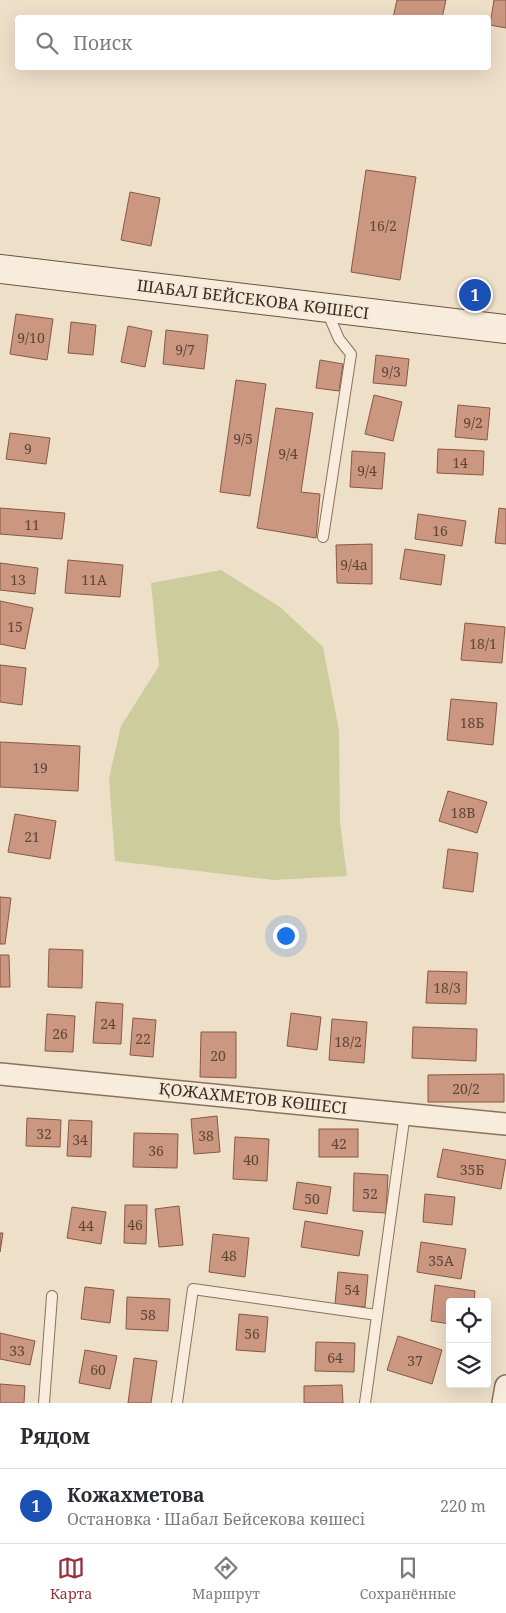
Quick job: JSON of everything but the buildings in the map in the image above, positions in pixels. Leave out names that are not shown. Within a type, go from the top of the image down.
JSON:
[{"type":"main road","name":"ШАБАЛ БЕЙСЕКОВА КӨШЕСІ","points":[[0,269],[506,330]]},
{"type":"street","name":"ҚОЖАХМЕТОВ КӨШЕСІ","points":[[0,1074],[506,1124]]},
{"type":"street","points":[[503,1403],[506,1386]]},
{"type":"lane","points":[[323,537],[351,354],[340,339],[325,308]]},
{"type":"lane","points":[[365,1403],[405,1113]]},
{"type":"lane","points":[[177,1403],[192,1289],[377,1316]]},
{"type":"lane","points":[[44,1403],[52,1296]]},
{"type":"green space","points":[[221,570],[280,607],[323,647],[339,731],[340,822],[347,876],[273,880],[115,861],[109,778],[121,726],[159,666],[151,583]]},
{"type":"place","name":"Кожахметова","points":[[475,295]]}]
